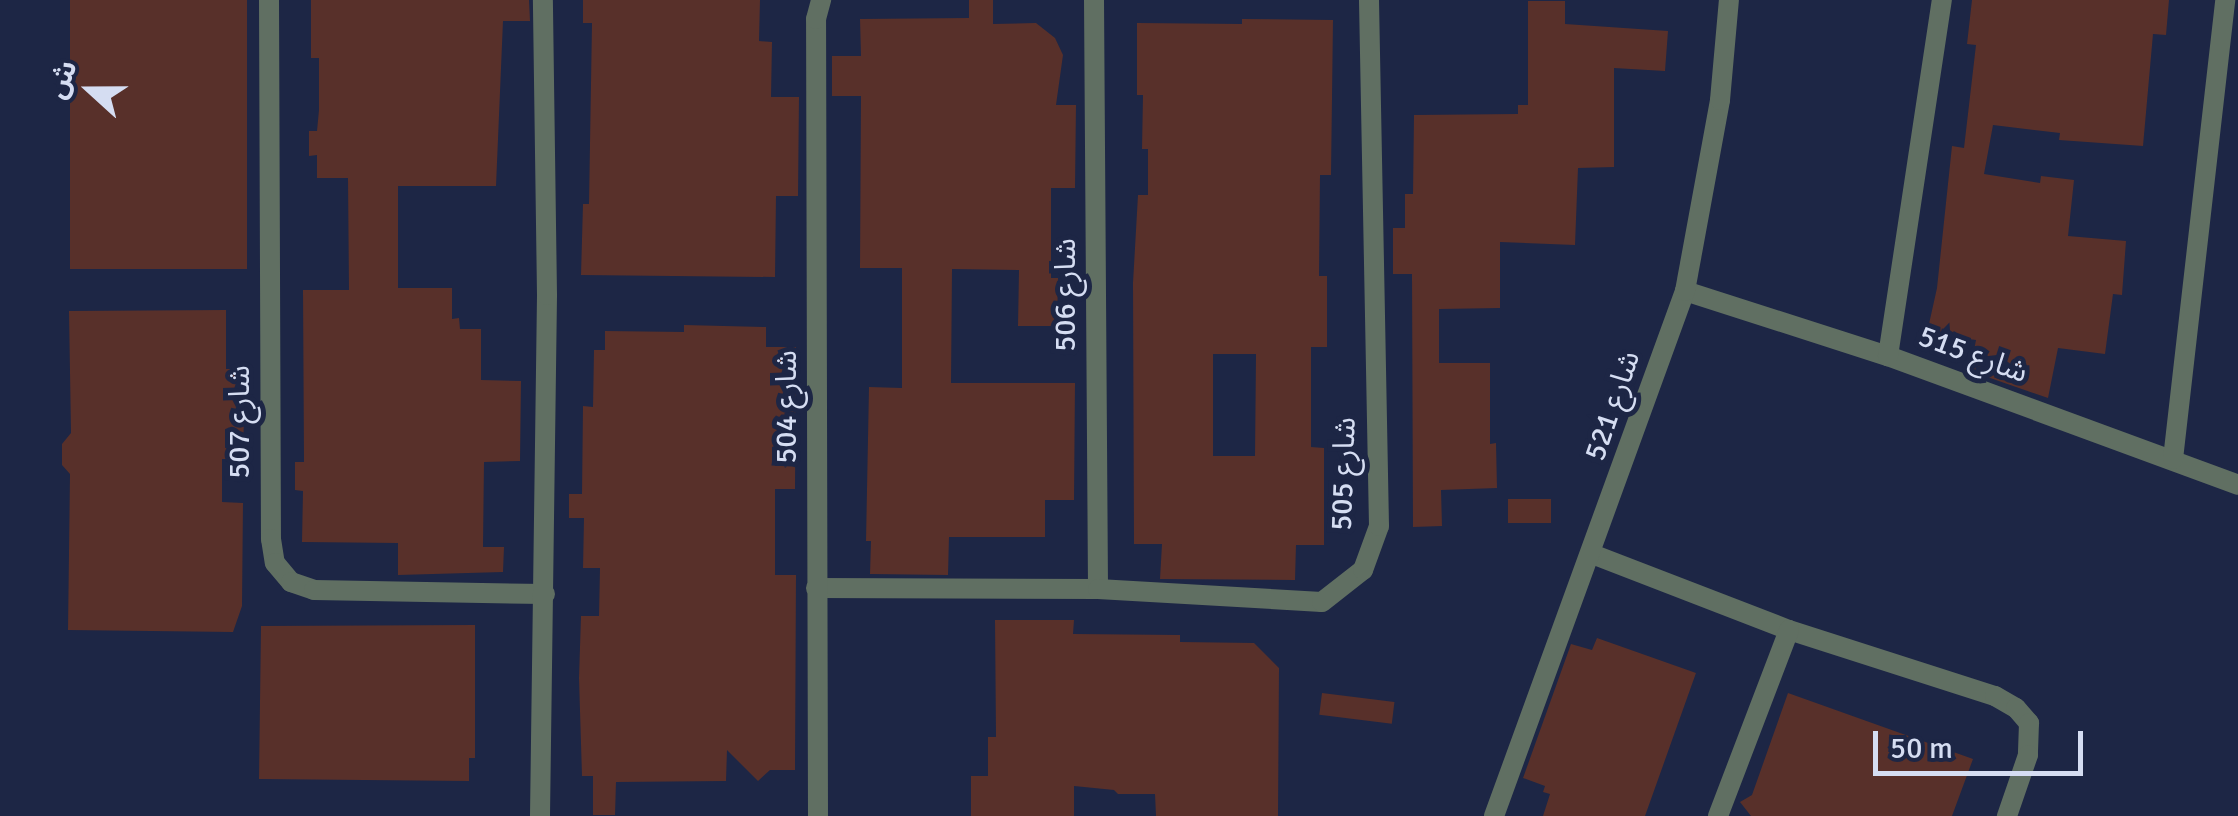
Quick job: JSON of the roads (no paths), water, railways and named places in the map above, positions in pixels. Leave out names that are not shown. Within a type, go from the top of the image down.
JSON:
[{"type":"street","name":"شارع 507","points":[[269,0],[270,519],[275,563],[292,582],[314,590],[545,594]]},
{"type":"street","points":[[540,816],[545,594],[543,0]]},
{"type":"street","name":"شارع 504","points":[[818,816],[816,19],[820,0]]},
{"type":"street","name":"شارع 506","points":[[1094,0],[1098,590]]},
{"type":"street","name":"شارع 505","points":[[816,588],[1098,590],[1322,602],[1363,570],[1379,526],[1368,0]]},
{"type":"street","name":"شارع 521","points":[[1494,816],[1685,291],[1720,100],[1729,0]]},
{"type":"street","points":[[1888,356],[1942,0]]},
{"type":"street","points":[[2173,459],[2225,0]]},
{"type":"street","name":"شارع 515","points":[[1685,291],[1888,356],[2238,485]]},
{"type":"street","points":[[1592,554],[1789,630],[1995,696],[2016,708],[2029,723],[2028,755],[2006,816]]},
{"type":"street","points":[[1718,816],[1789,630]]}]
